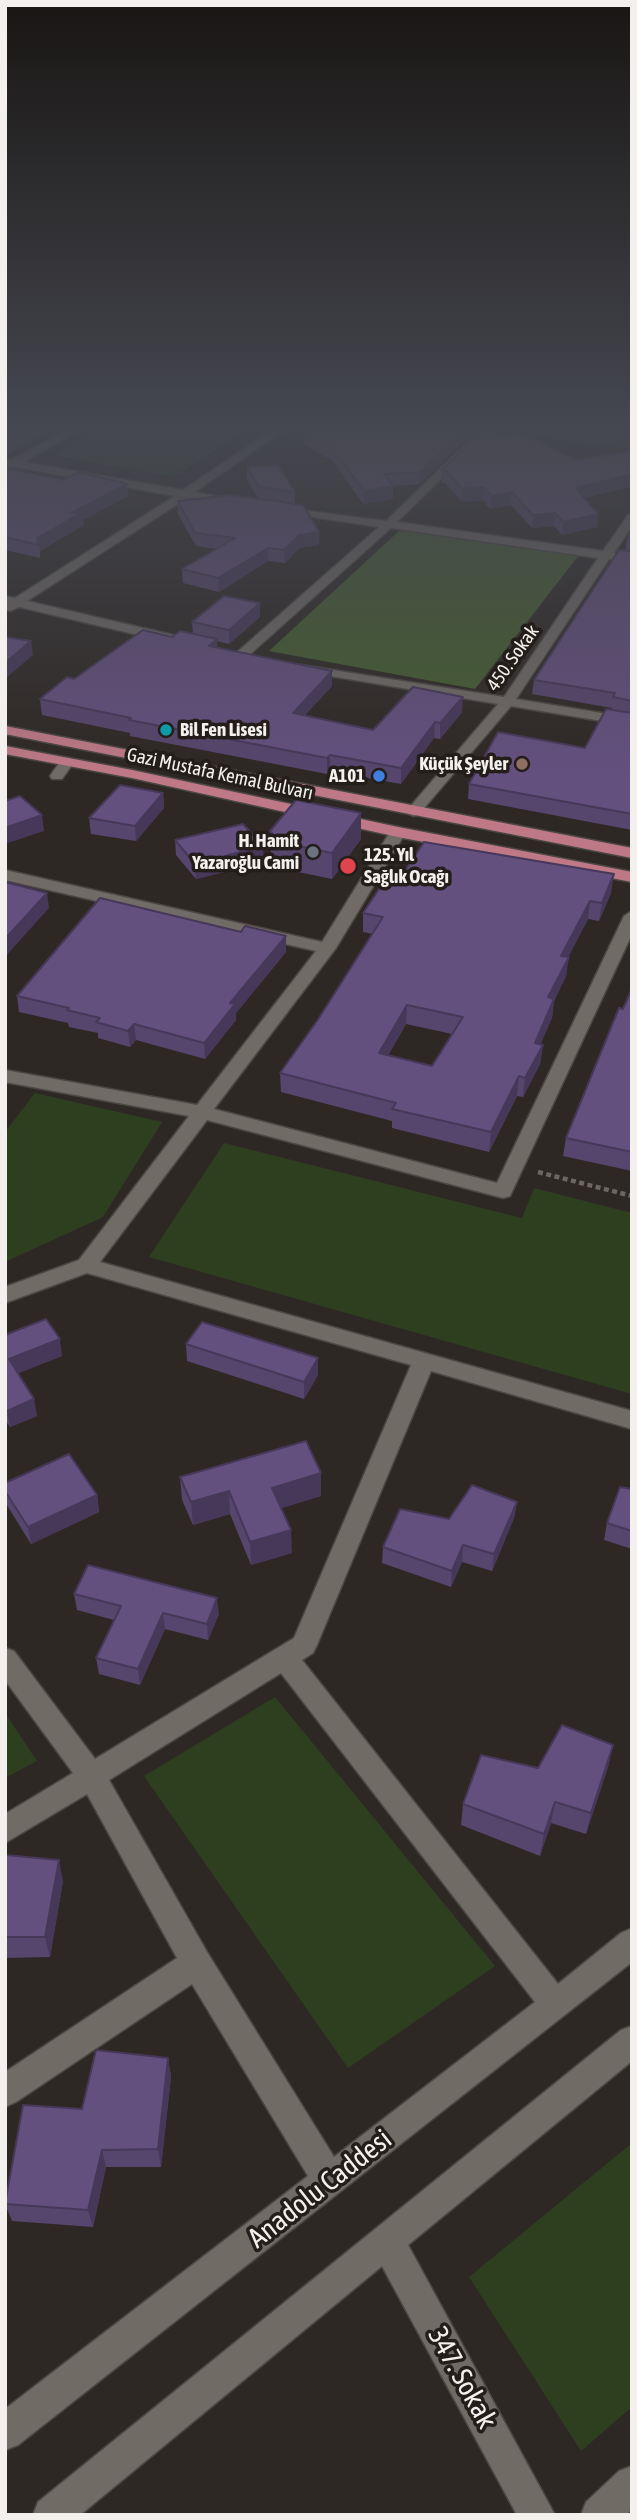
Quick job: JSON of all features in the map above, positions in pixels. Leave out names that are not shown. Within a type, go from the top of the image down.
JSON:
[{"type":"main road","name":"Gazi Mustafa Kemal Bulvarı","points":[[5,730],[632,853]]},
{"type":"main road","name":"Gazi Mustafa Kemal Bulvarı","points":[[5,750],[398,832],[632,877]]},
{"type":"street","points":[[9,604],[111,541]]},
{"type":"street","points":[[242,654],[370,541]]},
{"type":"street","points":[[498,541],[632,559]]},
{"type":"street","name":"450. Sokak","points":[[414,811],[508,701],[616,541]]},
{"type":"street","points":[[9,604],[189,642]]},
{"type":"street","points":[[293,665],[632,722]]},
{"type":"street","points":[[57,776],[67,762]]},
{"type":"street","points":[[5,1295],[86,1265],[327,948],[398,832]]},
{"type":"street","points":[[5,874],[327,948]]},
{"type":"street","points":[[9,1083],[201,1112],[503,1191],[632,916]]},
{"type":"street","points":[[86,1265],[632,1420]]},
{"type":"street","points":[[5,1830],[304,1645],[424,1361]]},
{"type":"street","points":[[285,1658],[556,2005]]},
{"type":"street","points":[[5,1659],[93,1778],[196,1963],[330,2181]]},
{"type":"street","name":"Anadolu Caddesi","points":[[5,2432],[556,2005],[632,1943]]},
{"type":"street","points":[[5,2091],[196,1963]]},
{"type":"street","points":[[51,2515],[632,2041]]},
{"type":"street","name":"347. Sokak","points":[[387,2241],[537,2515]]},
{"type":"street","points":[[599,2515],[632,2484]]},
{"type":"path","points":[[515,1166],[632,1196]]},
{"type":"green space","points":[[389,541],[476,541],[579,555],[475,689],[269,651]]},
{"type":"green space","points":[[35,1093],[162,1122],[103,1217],[5,1262],[5,1132]]},
{"type":"green space","points":[[224,1143],[522,1218],[534,1188],[632,1213],[632,1394],[149,1257]]},
{"type":"green space","points":[[275,1697],[495,1966],[348,2068],[144,1776]]},
{"type":"green space","points":[[5,1713],[37,1761],[5,1778]]},
{"type":"green space","points":[[632,2143],[632,2407],[581,2451],[469,2277]]},
{"type":"building","points":[[20,541],[38,541],[39,545]]},
{"type":"building","points":[[231,541],[293,541],[284,550],[268,548],[218,578],[182,569]]},
{"type":"building","points":[[619,550],[632,551],[632,701],[613,697],[615,693],[534,680]]},
{"type":"building","points":[[224,596],[260,603],[229,630],[192,622]]},
{"type":"building","points":[[143,630],[172,637],[180,631],[217,639],[209,646],[332,671],[293,713],[373,730],[413,687],[463,697],[440,723],[435,722],[401,768],[330,755],[327,758],[129,720],[131,718],[40,699],[67,677],[74,679]]},
{"type":"building","points":[[5,637],[31,641],[5,663]]},
{"type":"building","points":[[606,709],[632,713],[632,814],[469,784],[498,732],[585,748]]},
{"type":"building","points":[[120,785],[163,793],[135,826],[89,818]]},
{"type":"building","points":[[20,796],[42,815],[5,828],[5,801]]},
{"type":"building","points":[[296,800],[361,813],[332,853],[279,842],[270,831]]},
{"type":"building","points":[[243,824],[263,846],[195,864],[175,840]]},
{"type":"building","points":[[424,842],[614,874],[602,903],[590,901],[561,956],[569,957],[548,997],[554,999],[535,1043],[543,1045],[525,1078],[519,1076],[491,1132],[392,1109],[396,1103],[280,1073],[317,1021],[383,917],[363,913],[387,877],[399,880]],"holes":[[[407,1005],[463,1017],[432,1066],[379,1053]]]},
{"type":"building","points":[[5,882],[47,893],[5,939]]},
{"type":"building","points":[[100,898],[241,932],[245,926],[286,936],[230,1003],[235,1004],[204,1043],[134,1024],[128,1031],[96,1022],[100,1018],[67,1010],[69,1008],[17,996]]},
{"type":"building","points":[[632,988],[632,1152],[566,1138],[619,1008],[623,1009]]},
{"type":"building","points":[[46,1319],[60,1339],[9,1359],[34,1399],[7,1411],[5,1335]]},
{"type":"building","points":[[202,1322],[318,1358],[304,1382],[186,1344]]},
{"type":"building","points":[[306,1441],[321,1473],[272,1488],[291,1530],[250,1542],[229,1491],[191,1502],[180,1477]]},
{"type":"building","points":[[69,1454],[97,1495],[28,1527],[5,1491],[5,1483]]},
{"type":"building","points":[[472,1485],[517,1502],[494,1554],[463,1545],[452,1571],[383,1547],[400,1509],[449,1519]]},
{"type":"building","points":[[620,1487],[632,1489],[632,1531],[607,1523]]},
{"type":"building","points":[[88,1565],[217,1598],[207,1624],[163,1613],[138,1669],[96,1658],[121,1606],[74,1594]]},
{"type":"building","points":[[562,1725],[613,1745],[591,1813],[555,1802],[544,1834],[463,1804],[481,1755],[538,1768]]},
{"type":"building","points":[[5,1855],[59,1860],[45,1937],[5,1937]]},
{"type":"building","points":[[96,2050],[168,2058],[158,2149],[102,2150],[88,2210],[5,2204],[23,2105],[82,2109]]},
{"type":"place","name":"Bil Fen Lisesi","points":[[166,730]]},
{"type":"place","name":"Küçük Şeyler","points":[[522,764]]},
{"type":"place","name":"A101","points":[[379,776]]},
{"type":"place","name":"H. Hamit Yazaroğlu Cami","points":[[313,852]]},
{"type":"place","name":"125. Yıl Sağlık Ocağı","points":[[348,866]]}]
